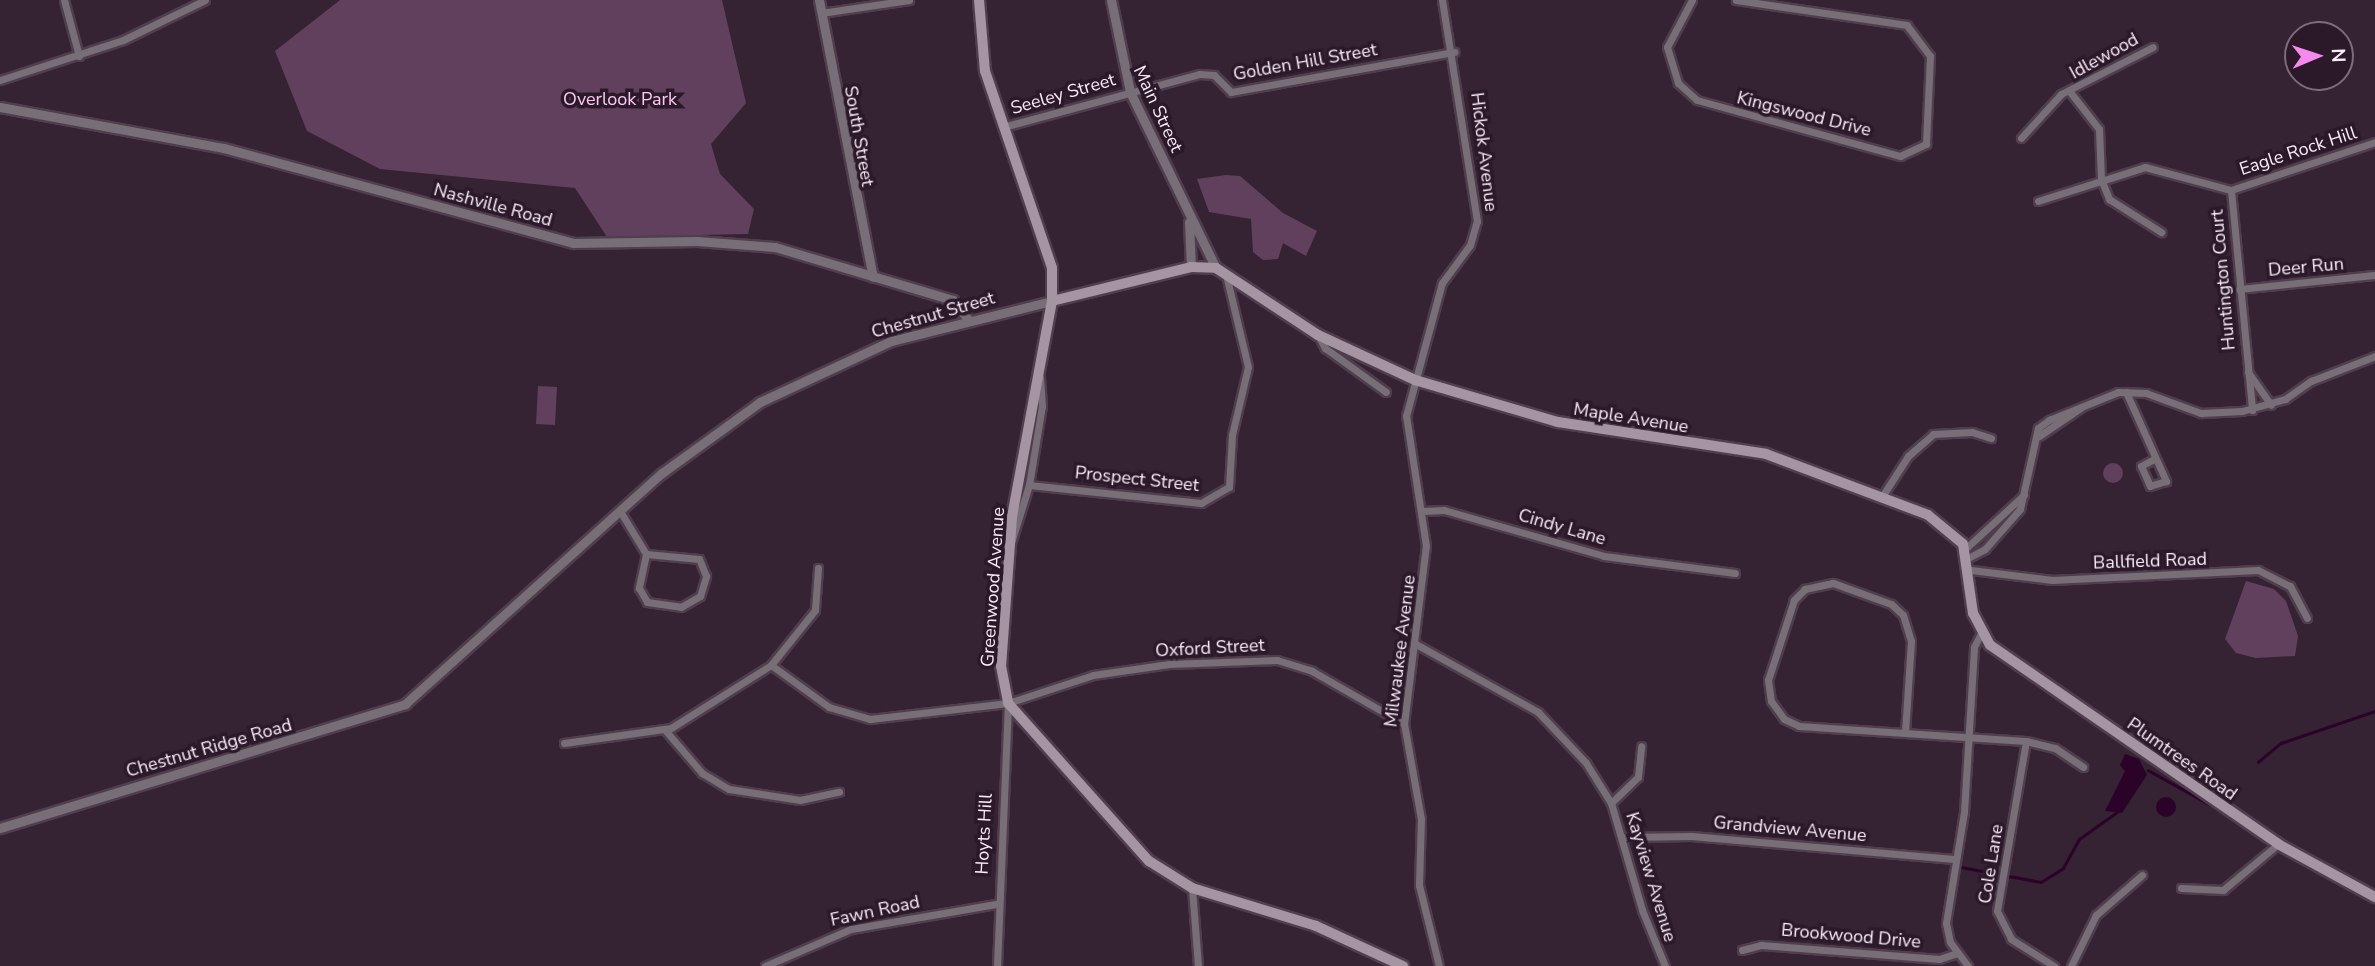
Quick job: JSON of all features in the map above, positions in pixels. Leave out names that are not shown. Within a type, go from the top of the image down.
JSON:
[{"type":"main road","name":"Greenwood Avenue","points":[[979,0],[981,56],[1003,127],[1048,251],[1052,301],[1010,546],[1001,666],[1008,703]]},
{"type":"main road","name":"Chestnut Street","points":[[1052,301],[1191,267],[1216,268]]},
{"type":"main road","name":"Maple Avenue","points":[[1216,268],[1318,335],[1415,380],[1558,422],[1766,454],[1883,495],[1943,525],[1967,553],[1981,633]]},
{"type":"main road","name":"Plumtrees Road","points":[[1981,633],[2278,844],[2375,897]]},
{"type":"main road","points":[[1008,703],[1149,861],[1192,888],[1316,926],[1403,966]]},
{"type":"street","points":[[64,0],[79,56]]},
{"type":"street","points":[[0,80],[79,56],[205,0]]},
{"type":"street","name":"South Street","points":[[819,0],[873,277]]},
{"type":"street","points":[[821,13],[909,0]]},
{"type":"street","name":"Main Street","points":[[1102,0],[1111,15]]},
{"type":"street","name":"Main Street","points":[[1111,0],[1111,15],[1130,92],[1216,268]]},
{"type":"street","name":"Hickok Avenue","points":[[1415,380],[1442,283],[1470,246],[1477,221],[1454,52],[1442,0]]},
{"type":"street","name":"Kingswood Drive","points":[[1692,0],[1667,47],[1678,83],[1697,100],[1900,156],[1926,144],[1930,56],[1907,24],[1736,0]]},
{"type":"street","name":"Idlewood","points":[[2021,138],[2061,94],[2070,92],[2153,47]]},
{"type":"street","name":"Golden Hill Street","points":[[1130,92],[1208,73],[1231,92],[1454,52]]},
{"type":"street","name":"Seeley Street","points":[[1003,127],[1130,92]]},
{"type":"street","name":"Idlewood","points":[[2070,92],[2099,129],[2101,179],[2118,208],[2161,232]]},
{"type":"street","name":"Nashville Road","points":[[0,107],[224,148],[573,243],[738,242],[958,302],[968,319]]},
{"type":"street","name":"Eagle Rock Hill","points":[[2231,190],[2375,142]]},
{"type":"street","points":[[2038,201],[2085,190],[2101,179],[2145,167],[2231,190]]},
{"type":"street","name":"Huntington Court","points":[[2231,190],[2252,410]]},
{"type":"street","name":"Main Street","points":[[1188,213],[1191,267]]},
{"type":"street","name":"Prospect Street","points":[[1029,485],[1200,503],[1229,487],[1232,435],[1248,367],[1226,275]]},
{"type":"street","name":"Deer Run","points":[[2239,289],[2375,275]]},
{"type":"street","name":"Chestnut Street","points":[[424,691],[620,511],[704,439],[760,402],[874,347],[968,319],[1052,301]]},
{"type":"street","points":[[1318,335],[1325,348],[1387,392]]},
{"type":"street","points":[[1967,553],[2012,519],[2024,494],[2042,424],[2126,392],[2201,413],[2252,410],[2271,405],[2375,356]]},
{"type":"street","name":"Huntington Court","points":[[2246,368],[2271,405]]},
{"type":"street","points":[[1010,546],[1029,485],[1042,406],[1039,370]]},
{"type":"street","name":"Milwaukee Avenue","points":[[1415,380],[1405,433],[1423,510],[1425,582],[1404,724],[1421,819],[1419,885],[1439,966]]},
{"type":"street","points":[[2126,392],[2154,458]]},
{"type":"street","points":[[1883,495],[1908,456],[1933,434],[1991,438]]},
{"type":"street","name":"Cindy Lane","points":[[1423,510],[1444,510],[1604,556],[1734,573]]},
{"type":"street","points":[[620,511],[646,554],[639,587],[647,602],[681,607],[700,596],[706,576],[699,559],[646,554]]},
{"type":"street","points":[[564,743],[665,730],[771,665],[816,610],[818,568]]},
{"type":"street","name":"Ballfield Road","points":[[1971,570],[2052,580],[2258,570],[2290,586],[2306,618]]},
{"type":"street","points":[[1905,732],[1911,641],[1903,615],[1891,604],[1833,583],[1805,589],[1794,600],[1769,674],[1777,710],[1800,726],[2026,741],[2055,748],[2083,767]]},
{"type":"street","points":[[1968,966],[1957,953],[1946,923],[1952,859],[1964,813],[1973,647],[1981,633]]},
{"type":"street","name":"Kayview Avenue","points":[[1414,643],[1538,712],[1586,763],[1611,803],[1624,837],[1642,911],[1665,966]]},
{"type":"street","name":"Oxford Street","points":[[771,665],[852,717],[897,718],[1008,703],[1093,675],[1169,664],[1278,660],[1312,671],[1404,724]]},
{"type":"street","name":"Chestnut Ridge Road","points":[[0,828],[363,721],[424,691]]},
{"type":"street","name":"Hoyts Hill","points":[[997,966],[996,904],[1008,703]]},
{"type":"street","points":[[665,730],[702,774],[729,789],[800,800],[839,792]]},
{"type":"street","name":"Cole Lane","points":[[2026,741],[1997,911],[2011,939],[2054,966]]},
{"type":"street","points":[[1611,803],[1638,777],[1641,746]]},
{"type":"street","name":"Grandview Avenue","points":[[1624,837],[1692,836],[1952,859]]},
{"type":"street","points":[[2181,888],[2223,890],[2278,844]]},
{"type":"street","points":[[2071,966],[2096,915],[2142,875]]},
{"type":"street","points":[[1192,888],[1198,966]]},
{"type":"street","name":"Fawn Road","points":[[765,966],[851,929],[996,904]]},
{"type":"street","name":"Brookwood Drive","points":[[1742,950],[1760,945],[1939,959],[1957,953]]},
{"type":"green space","name":"Overlook Park","points":[[340,0],[722,0],[746,103],[711,144],[720,174],[754,209],[748,234],[607,237],[575,188],[380,169],[307,131],[275,51]]},
{"type":"green space","points":[[1240,176],[1283,213],[1317,231],[1306,256],[1283,243],[1278,259],[1263,260],[1253,252],[1251,219],[1209,212],[1197,179]]},
{"type":"green space","points":[[538,386],[557,387],[555,425],[536,424]]},
{"type":"green space","points":[[2113,463],[2120,466],[2123,473],[2120,480],[2113,483],[2106,480],[2103,473],[2106,466]]},
{"type":"green space","points":[[2246,581],[2274,589],[2286,601],[2298,636],[2295,656],[2256,658],[2236,653],[2225,639]]},
{"type":"shaded area","points":[[2125,754],[2139,759],[2147,775],[2122,813],[2105,811],[2125,771],[2120,765]]},
{"type":"shaded area","points":[[2166,797],[2173,800],[2176,807],[2173,814],[2166,817],[2159,814],[2156,807],[2159,800]]},
{"type":"waterway","points":[[2258,762],[2281,743],[2375,711]]},
{"type":"waterway","points":[[2148,770],[2211,805]]},
{"type":"waterway","points":[[1961,867],[2041,882],[2063,868],[2079,839],[2120,810]]}]
